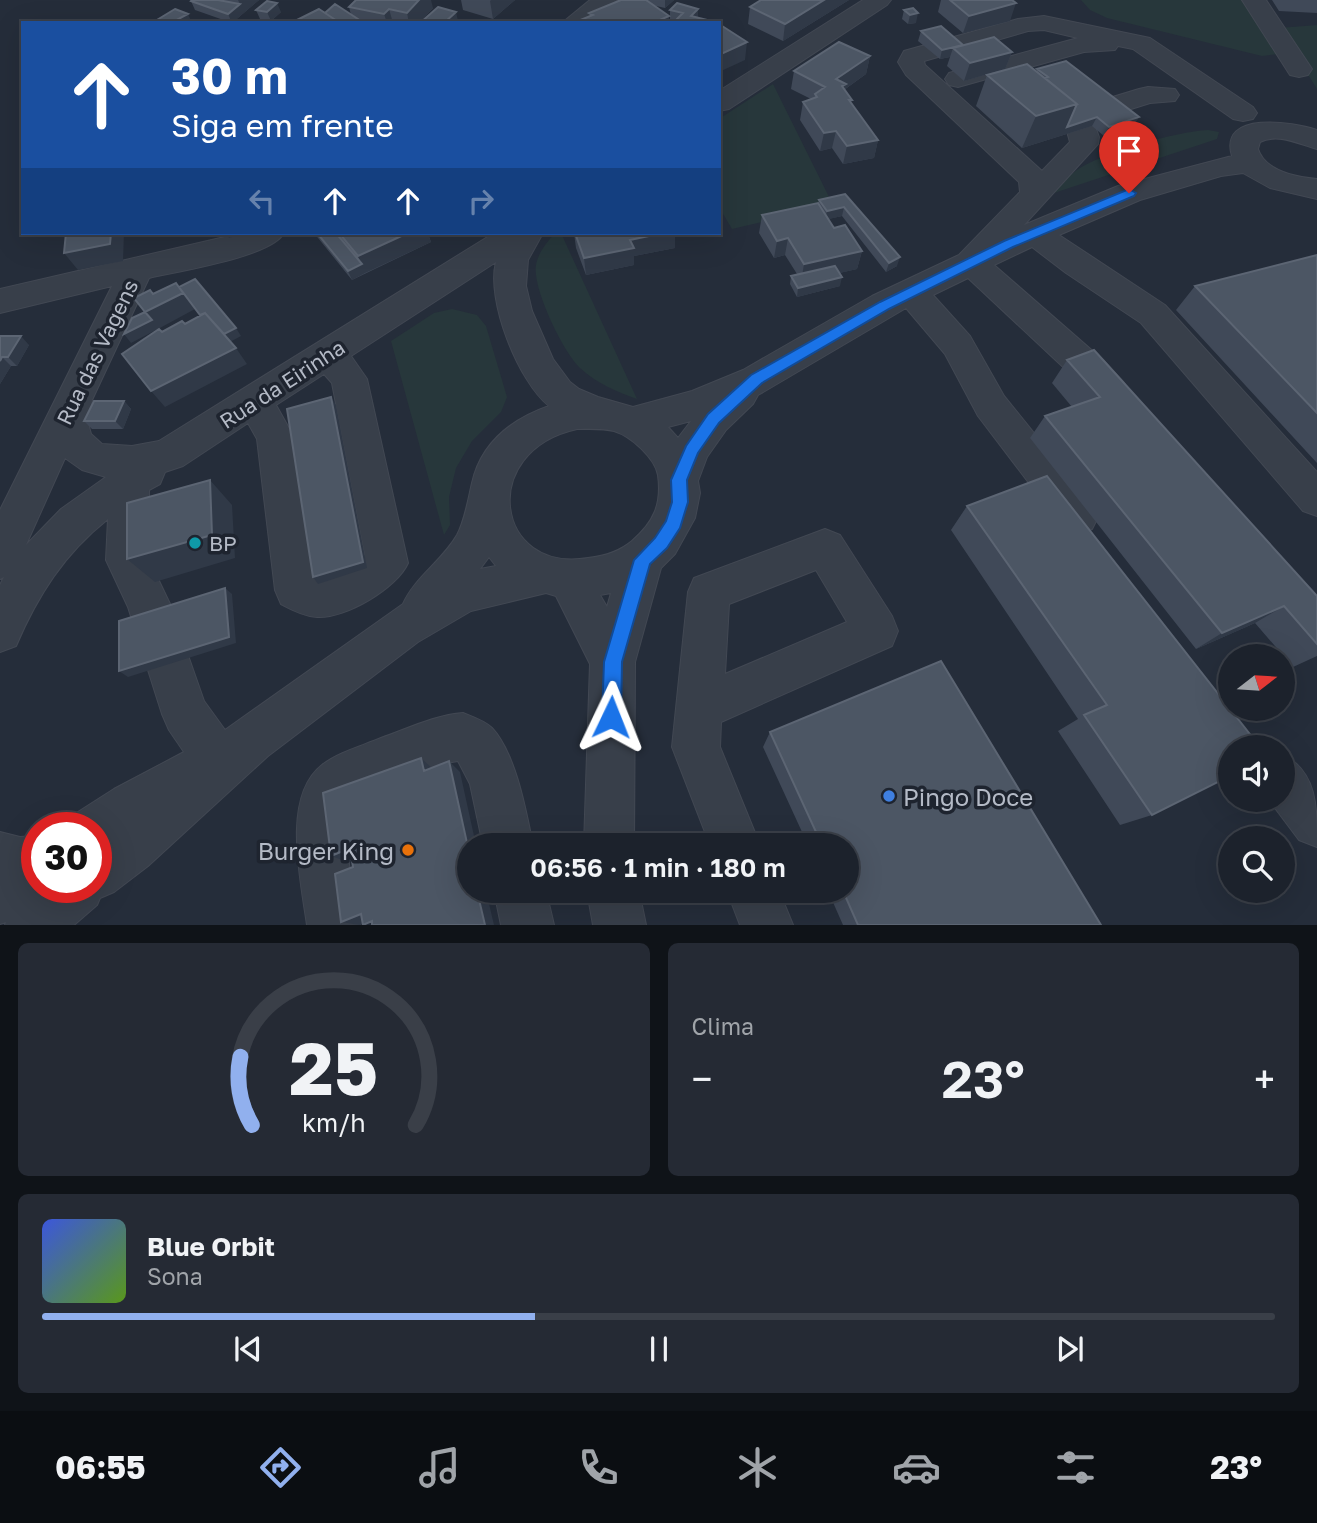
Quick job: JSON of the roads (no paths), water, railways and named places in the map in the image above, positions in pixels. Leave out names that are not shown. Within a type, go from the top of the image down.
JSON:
[{"type":"street","points":[[577,21],[605,0]]},
{"type":"street","points":[[721,102],[878,0]]},
{"type":"street","points":[[1254,0],[1299,69]]},
{"type":"street","points":[[1035,196],[1033,179],[912,66],[913,56],[1038,23],[1141,43],[1268,130]]},
{"type":"street","points":[[954,106],[943,92],[948,82],[1094,43],[1132,51],[1195,97],[1243,113]]},
{"type":"street","points":[[954,106],[967,93],[1004,83],[1023,85]]},
{"type":"street","points":[[1075,91],[1108,83],[1214,104]]},
{"type":"street","points":[[971,262],[1084,144],[1085,137],[1078,121],[1083,115],[1147,95],[1166,94]]},
{"type":"street","points":[[1317,140],[1285,130],[1268,130],[1247,137],[1243,145],[1251,163],[1274,180],[1289,186],[1317,189]]},
{"type":"street","points":[[403,626],[449,579],[475,543],[488,502],[492,476],[505,453],[524,434],[549,420],[577,414],[619,418],[699,404],[756,380],[911,292],[1035,233],[1129,193],[1219,167],[1251,163]]},
{"type":"street","points":[[1035,233],[1077,265],[1153,314],[1317,499]]},
{"type":"street","name":"Rua das Vagens","points":[[0,560],[10,532],[137,269],[241,246],[265,235]]},
{"type":"street","name":"Rua da Eirinha","points":[[74,400],[68,417],[69,432],[75,446],[88,456],[104,462],[125,464],[169,455],[514,235]]},
{"type":"street","points":[[112,819],[234,749],[403,626],[462,593],[557,576],[595,578],[620,572],[642,560],[661,543],[674,523],[680,502],[679,480],[670,456],[654,436],[559,393],[539,368],[510,299],[509,273],[517,248],[526,235]]},
{"type":"street","points":[[971,262],[1090,370],[1137,422]]},
{"type":"street","points":[[0,302],[137,269]]},
{"type":"street","points":[[417,297],[437,290],[471,288],[500,299],[518,319]]},
{"type":"street","points":[[911,292],[958,345],[991,406],[1103,549]]},
{"type":"street","points":[[253,403],[270,424],[276,439],[296,590],[306,597],[322,599],[342,593],[387,563],[349,379],[329,354]]},
{"type":"street","points":[[524,434],[536,404],[539,368]]},
{"type":"street","points":[[679,480],[691,450],[713,419],[756,380]]},
{"type":"street","points":[[0,631],[17,592],[40,557],[80,516],[190,444]]},
{"type":"street","points":[[130,482],[127,560],[149,604],[185,714],[234,749]]},
{"type":"street","points":[[488,502],[492,525],[504,545],[521,562],[557,576],[613,662]]},
{"type":"street","points":[[609,833],[613,662],[642,560]]},
{"type":"street","points":[[699,708],[696,747],[730,833]]},
{"type":"street","points":[[334,925],[321,820],[326,799],[345,778],[447,738],[463,737],[480,748],[488,765],[505,833]]},
{"type":"street","points":[[112,862],[130,848],[234,749]]},
{"type":"street","points":[[1295,794],[1317,822]]},
{"type":"street","points":[[0,858],[21,863]]},
{"type":"street","points":[[0,898],[21,883]]},
{"type":"street","points":[[32,925],[59,903]]},
{"type":"street","points":[[523,903],[528,925]]},
{"type":"street","points":[[615,903],[620,925]]},
{"type":"street","points":[[758,903],[767,925]]},
{"type":"place","name":"BP","points":[[195,543]]},
{"type":"place","name":"Pingo Doce","points":[[889,796]]},
{"type":"place","name":"Burger King","points":[[408,850]]}]
